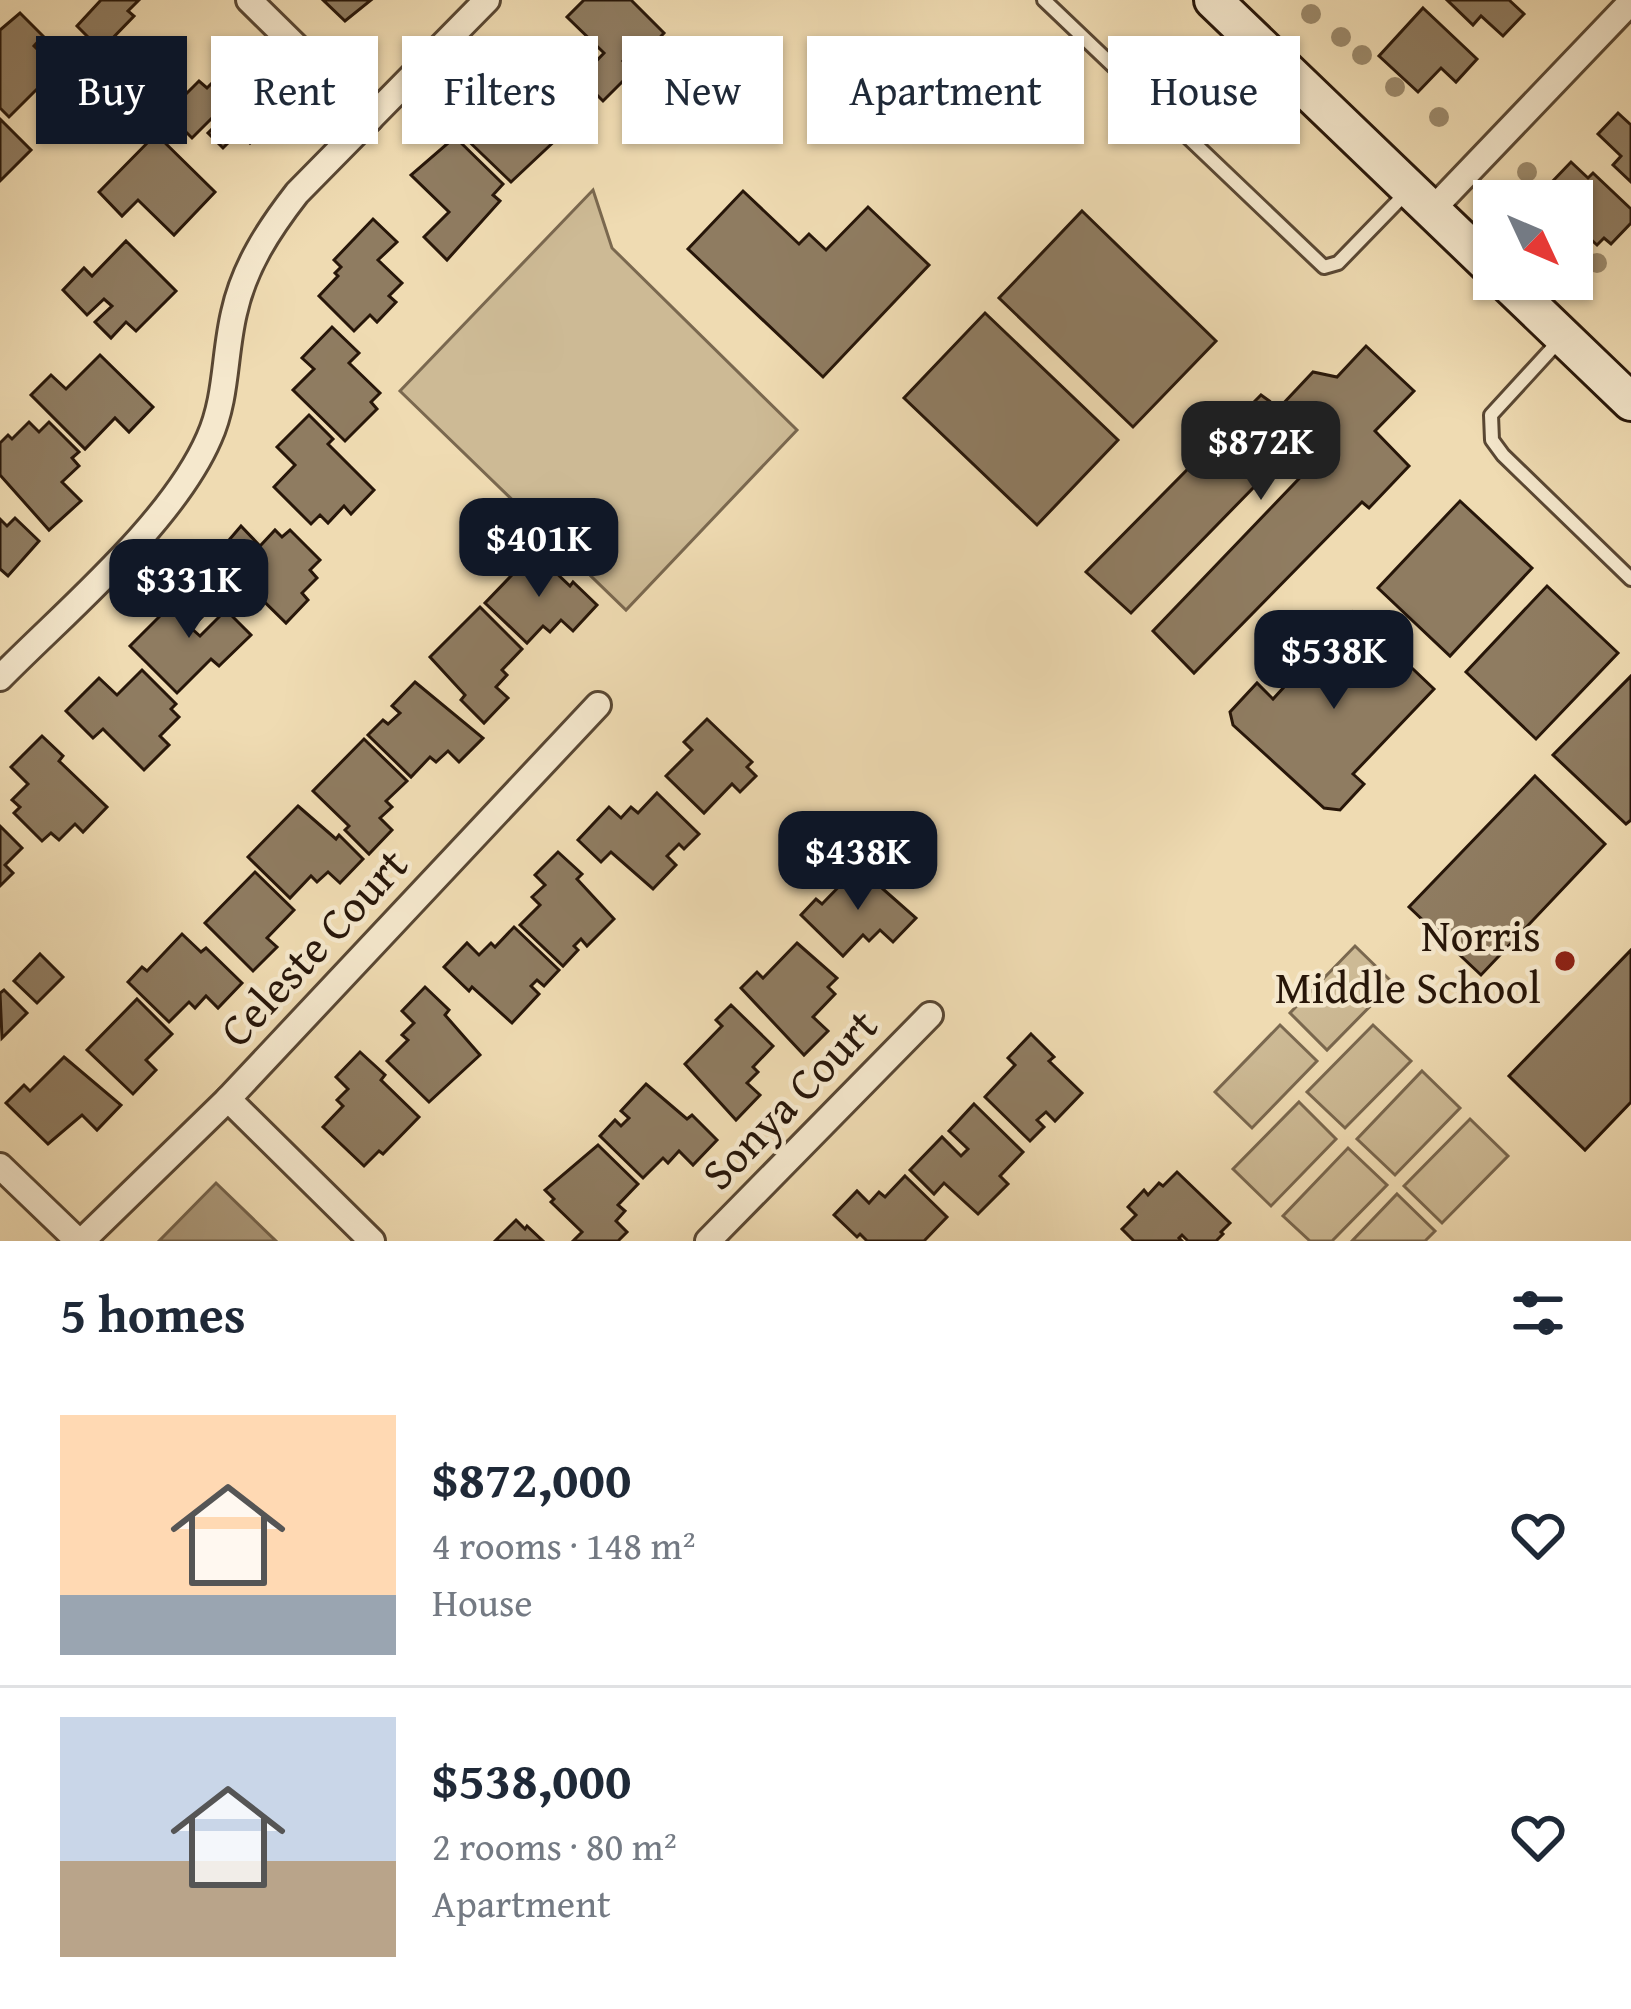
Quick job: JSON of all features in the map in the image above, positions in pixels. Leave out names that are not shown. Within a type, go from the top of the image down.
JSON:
[{"type":"main road","points":[[1213,0],[1473,250]]},
{"type":"main road","points":[[1525,300],[1631,402]]},
{"type":"street","points":[[249,0],[286,36]]},
{"type":"street","points":[[378,111],[487,0]]},
{"type":"street","points":[[1420,199],[1631,2]]},
{"type":"street","points":[[0,678],[166,509],[192,473],[224,391],[233,314],[247,271],[270,227],[346,144]]},
{"type":"street","name":"Celeste Court","points":[[80,1241],[227,1099],[598,705]]},
{"type":"street","name":"Sonya Court","points":[[708,1241],[930,1015]]},
{"type":"street","points":[[227,1099],[372,1241]]},
{"type":"street","points":[[0,1166],[80,1241]]},
{"type":"lane","points":[[1044,0],[1324,267],[1338,263],[1420,199]]},
{"type":"lane","points":[[1563,337],[1491,415],[1492,440],[1502,455],[1630,574]]},
{"type":"shaded area","points":[[593,190],[612,248],[797,430],[626,610],[400,391]]},
{"type":"shaded area","points":[[1355,946],[1393,983],[1327,1050],[1290,1013]]},
{"type":"shaded area","points":[[1280,1025],[1317,1061],[1252,1128],[1215,1092]]},
{"type":"shaded area","points":[[1373,1025],[1411,1061],[1345,1128],[1307,1092]]},
{"type":"shaded area","points":[[1422,1071],[1460,1108],[1395,1175],[1357,1139]]},
{"type":"shaded area","points":[[1299,1102],[1336,1139],[1271,1206],[1233,1169]]},
{"type":"shaded area","points":[[1470,1119],[1508,1156],[1442,1223],[1404,1186]]},
{"type":"shaded area","points":[[1348,1148],[1387,1185],[1332,1241],[1310,1241],[1283,1216]]},
{"type":"shaded area","points":[[216,1183],[276,1241],[159,1241]]},
{"type":"shaded area","points":[[1397,1194],[1435,1231],[1425,1241],[1352,1241]]},
{"type":"building","points":[[101,0],[139,0],[128,11],[134,16],[115,36],[87,36],[77,26]]},
{"type":"building","points":[[323,0],[371,0],[345,21]]},
{"type":"building","points":[[584,0],[631,0],[664,33],[622,36],[622,82],[603,101],[598,96],[598,59],[604,53],[598,47],[598,36],[587,36],[567,17]]},
{"type":"building","points":[[1447,0],[1509,0],[1524,14],[1503,36],[1481,16],[1473,25]]},
{"type":"building","points":[[1423,8],[1477,59],[1456,82],[1441,68],[1418,92],[1379,56]]},
{"type":"building","points":[[20,13],[43,36],[36,36],[34,46],[36,90],[9,117],[0,108],[0,30]]},
{"type":"building","points":[[199,81],[207,88],[211,84],[211,119],[192,138],[187,133],[187,93]]},
{"type":"building","points":[[1618,113],[1631,125],[1631,182],[1613,165],[1621,156],[1598,134]]},
{"type":"building","points":[[0,119],[31,150],[0,181]]},
{"type":"building","points":[[146,144],[166,144],[215,192],[174,235],[138,200],[122,216],[99,192]]},
{"type":"building","points":[[447,144],[462,144],[503,184],[493,195],[500,201],[447,260],[424,237],[449,212],[411,175]]},
{"type":"building","points":[[472,144],[551,144],[511,182]]},
{"type":"building","points":[[1571,162],[1588,178],[1593,173],[1631,209],[1631,223],[1611,244],[1604,238],[1597,245],[1593,241],[1593,180],[1554,180]]},
{"type":"building","points":[[743,191],[799,244],[809,234],[826,250],[868,207],[929,265],[823,377],[688,249]]},
{"type":"building","points":[[1082,211],[1216,341],[1133,427],[999,298]]},
{"type":"building","points":[[373,219],[397,242],[378,260],[402,283],[389,296],[396,302],[377,322],[370,315],[354,331],[319,296],[338,276],[335,273],[341,267],[334,260]]},
{"type":"building","points":[[126,241],[176,291],[136,331],[126,322],[111,338],[95,322],[112,306],[104,299],[87,315],[63,290],[84,268],[92,276]]},
{"type":"building","points":[[985,313],[1118,440],[1037,525],[904,398]]},
{"type":"building","points":[[332,327],[359,353],[349,363],[380,393],[371,402],[377,409],[345,441],[293,390],[314,369],[302,358]]},
{"type":"building","points":[[1366,346],[1414,391],[1375,431],[1409,466],[1369,508],[1362,502],[1194,673],[1153,631],[1314,463],[1295,445],[1131,613],[1086,572],[1261,395],[1279,408],[1313,372],[1337,377]]},
{"type":"building","points":[[100,355],[153,407],[129,432],[115,418],[85,449],[31,395],[51,375],[66,389]]},
{"type":"building","points":[[309,415],[333,439],[328,444],[374,490],[351,514],[344,506],[328,523],[320,515],[311,524],[274,487],[295,465],[277,447]]},
{"type":"building","points":[[29,422],[39,432],[49,422],[79,452],[72,458],[79,466],[62,482],[81,501],[49,530],[0,475],[0,443],[8,435],[12,439]]},
{"type":"building","points":[[1460,501],[1532,568],[1450,656],[1378,588]]},
{"type":"building","points":[[15,518],[39,541],[8,576],[0,569],[0,519],[7,526]]},
{"type":"building","points":[[241,526],[260,546],[275,530],[282,537],[290,530],[320,560],[310,570],[317,578],[302,593],[308,600],[286,623],[240,578],[235,583],[212,560]]},
{"type":"building","points":[[534,552],[597,605],[573,631],[561,620],[550,632],[543,626],[527,643],[485,603]]},
{"type":"building","points":[[1547,586],[1618,653],[1536,739],[1466,672]]},
{"type":"building","points":[[201,587],[217,602],[191,628],[200,636],[226,610],[251,635],[219,666],[211,659],[177,693],[130,646],[168,608],[174,614]]},
{"type":"building","points":[[480,607],[522,649],[502,670],[507,675],[496,687],[508,698],[484,723],[430,657]]},
{"type":"building","points":[[1353,612],[1434,689],[1353,774],[1364,784],[1340,810],[1324,808],[1233,725],[1230,712],[1257,683],[1273,699]]},
{"type":"building","points":[[142,670],[176,704],[171,709],[179,717],[160,736],[169,745],[144,770],[103,729],[93,738],[66,711],[99,678],[117,695]]},
{"type":"building","points":[[1631,676],[1631,820],[1626,824],[1553,755]]},
{"type":"building","points":[[415,682],[483,738],[459,762],[448,751],[436,762],[430,757],[411,777],[368,735],[383,720],[388,724],[400,713],[392,706]]},
{"type":"building","points":[[707,719],[752,762],[747,767],[756,776],[740,792],[732,784],[704,813],[666,776],[692,750],[684,742]]},
{"type":"building","points":[[42,736],[63,756],[59,761],[107,807],[83,832],[75,824],[59,840],[51,833],[42,841],[14,813],[20,807],[12,800],[28,784],[11,767]]},
{"type":"building","points":[[364,739],[407,781],[386,801],[392,807],[380,818],[392,830],[369,854],[345,830],[349,826],[313,791]]},
{"type":"building","points":[[1535,776],[1605,844],[1481,975],[1409,907]]},
{"type":"building","points":[[657,793],[699,834],[684,849],[679,844],[667,856],[676,865],[653,889],[611,852],[601,862],[578,840],[609,807],[621,818],[631,807],[638,813]]},
{"type":"building","points":[[298,806],[363,859],[340,883],[328,872],[317,882],[311,876],[290,898],[248,857]]},
{"type":"building","points":[[0,826],[22,848],[5,865],[13,873],[0,886]]},
{"type":"building","points":[[558,852],[582,874],[577,879],[614,919],[587,946],[581,939],[574,946],[578,950],[563,966],[520,925],[540,905],[532,897],[545,885],[535,875]]},
{"type":"building","points":[[858,867],[916,918],[893,942],[880,930],[869,941],[863,935],[843,956],[801,915],[816,899],[822,904]]},
{"type":"building","points":[[255,872],[294,910],[267,938],[277,947],[253,971],[205,923]]},
{"type":"building","points":[[514,927],[559,970],[544,986],[537,980],[531,986],[539,994],[512,1023],[444,967],[467,943],[479,955],[491,943],[495,947]]},
{"type":"building","points":[[182,934],[201,952],[206,948],[242,983],[218,1008],[206,996],[195,1008],[189,1002],[169,1022],[128,982],[142,967],[147,971]]},
{"type":"building","points":[[797,943],[837,978],[828,987],[835,994],[813,1017],[828,1031],[804,1055],[741,988],[757,972],[763,978]]},
{"type":"building","points":[[1631,950],[1631,1102],[1585,1150],[1509,1076]]},
{"type":"building","points":[[40,954],[63,977],[37,1003],[14,981]]},
{"type":"building","points":[[425,987],[449,1010],[445,1015],[480,1055],[429,1102],[387,1061],[408,1040],[402,1035],[414,1023],[402,1011]]},
{"type":"building","points":[[4,990],[27,1013],[2,1038],[0,993]]},
{"type":"building","points":[[137,999],[172,1034],[146,1060],[156,1070],[133,1094],[87,1050]]},
{"type":"building","points":[[731,1005],[773,1046],[753,1067],[758,1072],[747,1083],[760,1095],[736,1120],[685,1064],[722,1026],[716,1020]]},
{"type":"building","points":[[1031,1034],[1054,1057],[1049,1061],[1082,1093],[1055,1121],[1046,1112],[1037,1120],[1044,1127],[1030,1141],[985,1097],[1015,1065],[1008,1058]]},
{"type":"building","points":[[360,1052],[419,1117],[383,1154],[379,1151],[364,1166],[323,1127],[343,1106],[337,1100],[348,1089],[336,1077]]},
{"type":"building","points":[[64,1057],[121,1105],[97,1130],[82,1115],[48,1144],[6,1103],[24,1085],[30,1091]]},
{"type":"building","points":[[646,1084],[687,1119],[692,1115],[717,1140],[693,1165],[679,1151],[668,1163],[663,1158],[643,1178],[600,1136],[615,1120],[621,1126],[629,1118],[621,1111]]},
{"type":"building","points":[[974,1104],[1023,1152],[1000,1176],[1008,1184],[978,1214],[944,1183],[934,1194],[910,1170],[942,1137],[961,1156],[968,1149],[949,1131]]},
{"type":"building","points":[[598,1145],[638,1184],[618,1205],[625,1211],[616,1221],[627,1232],[618,1241],[573,1241],[582,1232],[545,1190]]},
{"type":"building","points":[[1177,1172],[1230,1223],[1216,1241],[1188,1241],[1182,1235],[1182,1241],[1134,1241],[1122,1229],[1136,1215],[1128,1207],[1144,1190],[1148,1195]]},
{"type":"building","points":[[905,1176],[947,1217],[924,1241],[867,1241],[834,1215],[857,1191],[869,1203],[879,1192],[885,1197]]},
{"type":"building","points":[[516,1220],[527,1226],[543,1241],[495,1241]]},
{"type":"place","name":"Norris Middle School","points":[[1565,961]]}]
